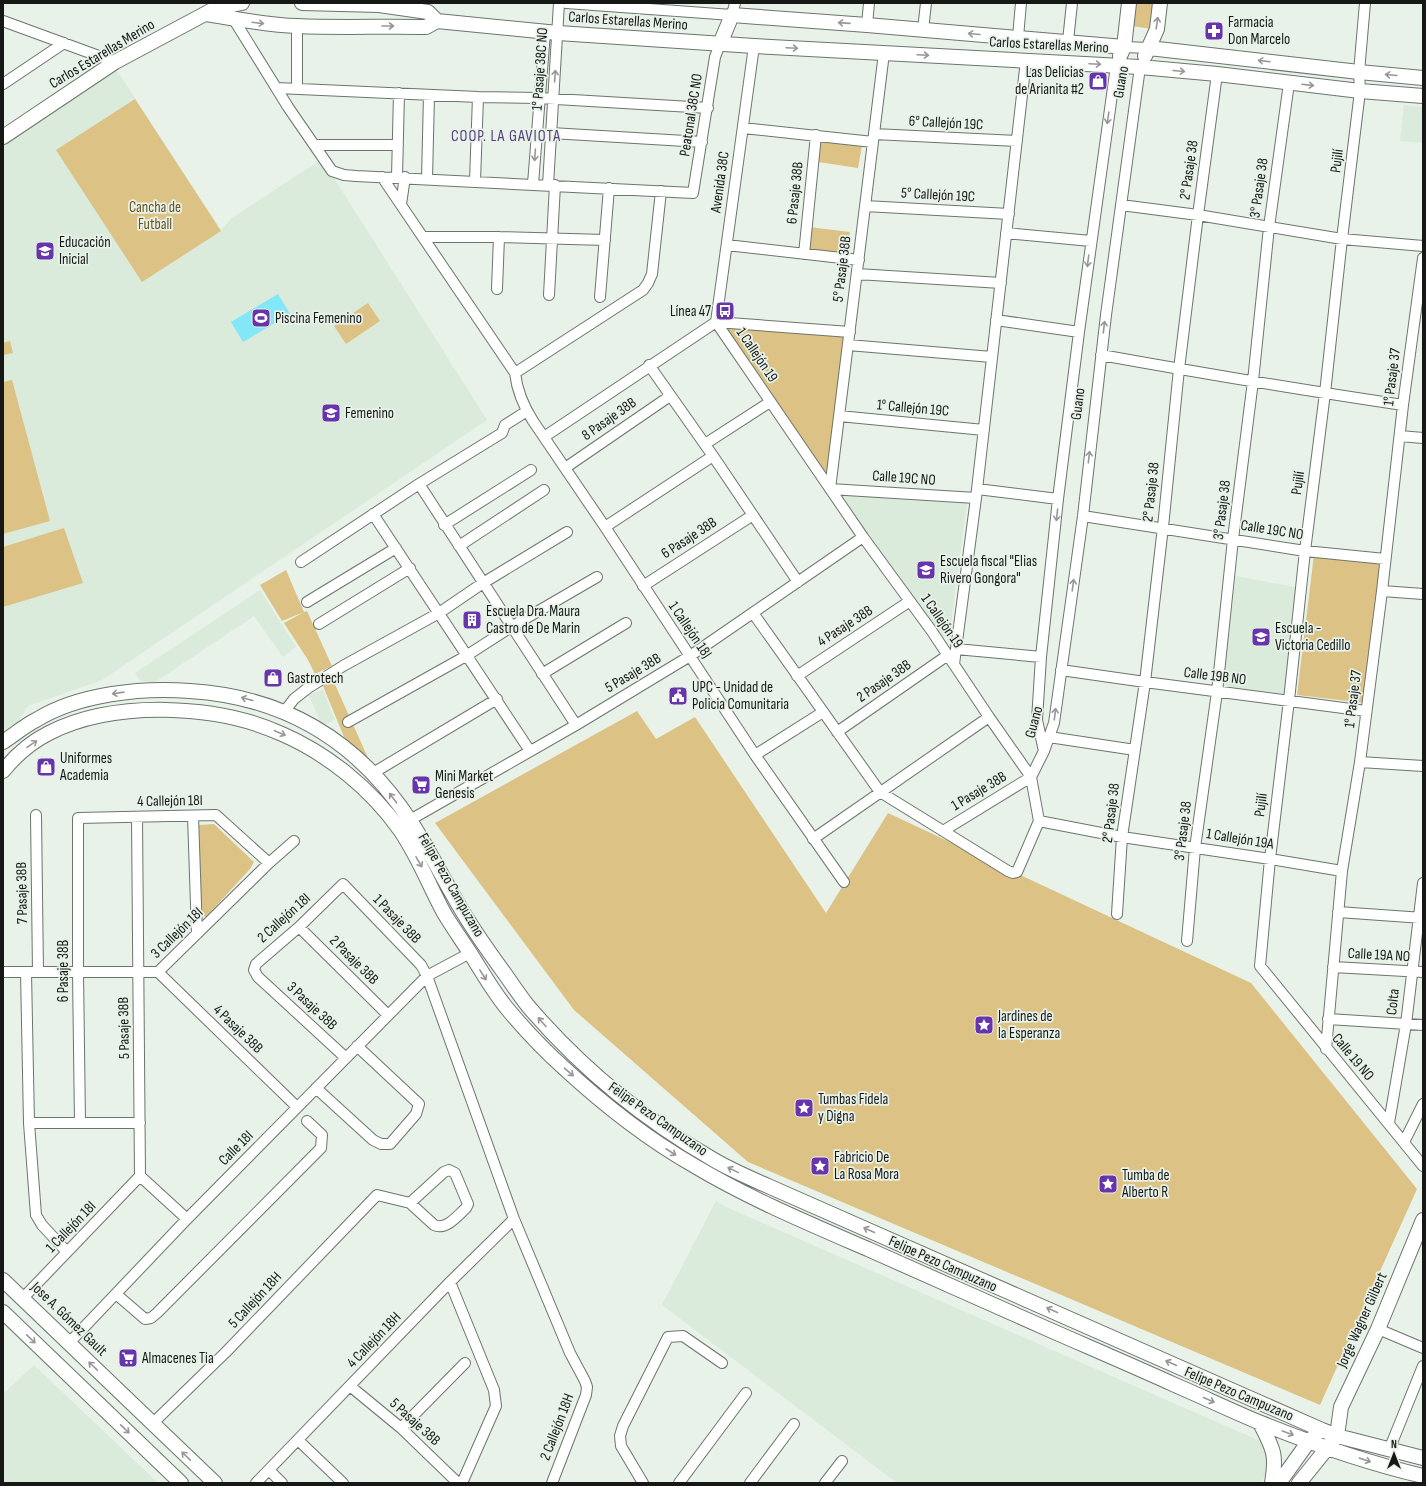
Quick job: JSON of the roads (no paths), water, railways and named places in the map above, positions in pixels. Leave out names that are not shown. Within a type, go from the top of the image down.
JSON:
[{"type":"main road","name":"Carlos Estarellas Merino","points":[[3,137],[116,62],[219,10],[242,3]]},
{"type":"main road","name":"Carlos Estarellas Merino","points":[[302,3],[379,6],[430,16],[552,33],[1116,66],[1217,74],[1360,91],[1423,96]]},
{"type":"main road","name":"Guano","points":[[1116,66],[1124,47],[1129,3]]},
{"type":"main road","name":"Guano","points":[[1140,68],[1157,29],[1160,3]]},
{"type":"main road","name":"Carlos Estarellas Merino","points":[[733,9],[867,25],[1068,41],[1124,47]]},
{"type":"main road","points":[[720,44],[733,9]]},
{"type":"main road","name":"Carlos Estarellas Merino","points":[[219,10],[251,22],[297,26],[430,16]]},
{"type":"main road","name":"Carlos Estarellas Merino","points":[[1149,48],[1423,78]]},
{"type":"main road","name":"Felipe Pezo Campuzano","points":[[3,742],[37,719],[95,697],[116,693],[164,690],[214,693],[251,700],[284,712],[308,724],[352,754],[373,773],[410,820],[432,855],[464,914],[526,1003],[554,1035],[605,1082],[658,1124],[714,1160],[768,1186],[1322,1430],[1337,1436],[1423,1458]]},
{"type":"main road","name":"Felipe Pezo Campuzano","points":[[3,770],[29,745],[49,733],[72,724],[118,713],[174,710],[212,714],[251,723],[282,733],[311,749],[355,780],[399,829],[420,864],[444,913],[490,986],[509,1012],[562,1066],[622,1117],[689,1164],[768,1206],[1260,1423],[1373,1463],[1423,1476]]},
{"type":"main road","name":"Jorge Wagner Gilbert","points":[[1337,1436],[1341,1407],[1378,1329],[1423,1220]]},
{"type":"main road","name":"Jose A. Gómez Gault","points":[[3,1280],[214,1483]]},
{"type":"main road","points":[[3,1312],[181,1483]]},
{"type":"main road","points":[[1278,1483],[1309,1441],[1322,1430],[1341,1407]]},
{"type":"main road","points":[[1260,1423],[1273,1448],[1275,1457],[1272,1483]]},
{"type":"main road","points":[[1299,1483],[1337,1436]]},
{"type":"street","name":"1° Pasaje 38C NO","points":[[533,184],[540,98],[559,3]]},
{"type":"street","name":"Carlos Estarellas Merino","points":[[566,3],[733,9]]},
{"type":"street","points":[[867,25],[869,3]]},
{"type":"street","points":[[923,30],[926,3]]},
{"type":"street","points":[[1018,37],[1021,3]]},
{"type":"street","points":[[1068,41],[1072,3]]},
{"type":"street","name":"Pujilí","points":[[1260,966],[1270,859],[1305,551],[1360,91],[1359,72],[1365,3]]},
{"type":"street","points":[[219,10],[277,88],[288,107],[332,172],[344,175],[382,176],[661,191],[652,274],[648,284],[643,290],[515,373],[382,176]]},
{"type":"street","points":[[3,22],[116,62]]},
{"type":"street","points":[[297,26],[297,88]]},
{"type":"street","name":"1° Pasaje 38C NO","points":[[548,295],[552,185],[552,33]]},
{"type":"street","points":[[3,84],[64,43]]},
{"type":"street","name":"Peatonal 38C NO","points":[[661,191],[693,193],[708,108],[715,57],[720,44]]},
{"type":"street","name":"Avenida 38C","points":[[716,322],[754,46]]},
{"type":"street","name":"Carlos Estarellas Merino","points":[[1124,47],[1149,48]]},
{"type":"street","name":"5° Pasaje 38B","points":[[830,489],[884,53]]},
{"type":"street","points":[[1026,60],[977,494],[952,656],[1041,657]]},
{"type":"street","name":"Guano","points":[[1044,751],[1037,720],[1041,657],[1058,499],[1079,332],[1116,66]]},
{"type":"street","name":"Guano","points":[[1044,751],[1054,723],[1083,516],[1101,355],[1140,68]]},
{"type":"street","name":"2° Pasaje 38","points":[[1117,914],[1122,837],[1145,682],[1179,369],[1217,74]]},
{"type":"street","name":"3° Pasaje 38","points":[[1187,941],[1195,848],[1217,692],[1233,539],[1253,381],[1269,227],[1289,83]]},
{"type":"street","points":[[277,88],[399,94],[540,98],[553,100],[708,108]]},
{"type":"street","points":[[399,94],[398,145],[401,177],[401,204]]},
{"type":"street","points":[[427,179],[429,95]]},
{"type":"street","points":[[475,181],[478,97]]},
{"type":"street","name":"6° Callejón 19C","points":[[742,128],[816,135],[874,138],[1017,141]]},
{"type":"street","points":[[551,133],[702,142]]},
{"type":"street","name":"6 Pasaje 38B","points":[[804,254],[816,135]]},
{"type":"street","points":[[315,146],[398,145]]},
{"type":"street","points":[[600,297],[609,188]]},
{"type":"street","name":"5° Callejón 19C","points":[[865,206],[1009,214]]},
{"type":"street","points":[[1121,206],[1198,215],[1342,239],[1423,246]]},
{"type":"street","points":[[1006,233],[1091,241]]},
{"type":"street","points":[[424,237],[499,237],[605,240]]},
{"type":"street","points":[[496,289],[499,237]]},
{"type":"street","points":[[727,245],[859,260]]},
{"type":"street","name":"1° Pasaje 37","points":[[1326,1049],[1342,871],[1360,762],[1382,591],[1403,404],[1423,258]]},
{"type":"street","points":[[857,274],[1001,283]]},
{"type":"street","points":[[996,320],[1079,332]]},
{"type":"street","points":[[544,437],[649,365],[716,322],[850,332]]},
{"type":"street","name":"1 Callejón 19","points":[[716,322],[863,537],[952,656],[989,717],[1031,777],[1039,821]]},
{"type":"street","points":[[848,345],[992,357]]},
{"type":"street","points":[[1101,355],[1325,393],[1403,404]]},
{"type":"street","points":[[649,365],[705,444],[798,582]]},
{"type":"street","name":"1 Callejón 18J","points":[[515,373],[516,385],[528,411],[544,437],[605,526],[755,755],[844,882]]},
{"type":"street","name":"8 Pasaje 38B","points":[[565,468],[670,396]]},
{"type":"street","points":[[705,444],[770,402]]},
{"type":"street","points":[[301,562],[419,484],[502,434],[505,425],[528,411]]},
{"type":"street","name":"1° Callejón 19C","points":[[839,416],[984,430]]},
{"type":"street","points":[[1400,436],[1423,438]]},
{"type":"street","points":[[605,526],[713,456]]},
{"type":"street","points":[[444,525],[531,470]]},
{"type":"street","points":[[419,484],[444,525],[576,725]]},
{"type":"street","name":"Calle 19C NO","points":[[830,489],[977,494],[1058,499]]},
{"type":"street","points":[[459,546],[544,490]]},
{"type":"street","points":[[373,514],[530,751]]},
{"type":"street","name":"6 Pasaje 38B","points":[[643,586],[753,515]]},
{"type":"street","name":"Calle 19C NO","points":[[1083,516],[1163,527],[1305,551],[1385,559]]},
{"type":"street","points":[[284,712],[294,699],[308,688],[343,666],[440,613],[483,583],[567,532]]},
{"type":"street","name":"5 Pasaje 38B","points":[[410,820],[576,725],[690,656],[863,537]]},
{"type":"street","points":[[307,602],[396,548]]},
{"type":"street","points":[[319,624],[410,568]]},
{"type":"street","points":[[348,722],[466,656],[511,627],[597,577]]},
{"type":"street","points":[[1382,591],[1423,594]]},
{"type":"street","name":"4 Pasaje 38B","points":[[797,676],[910,601]]},
{"type":"street","points":[[753,613],[880,792],[1011,872],[1017,872],[1039,821]]},
{"type":"street","points":[[542,674],[626,623]]},
{"type":"street","name":"2 Pasaje 38B","points":[[837,732],[952,656]]},
{"type":"street","name":"Calle 19B NO","points":[[1061,670],[1217,692],[1366,710]]},
{"type":"street","points":[[373,773],[496,699]]},
{"type":"street","points":[[755,755],[823,712]]},
{"type":"street","points":[[813,839],[989,717]]},
{"type":"street","points":[[1049,737],[1135,750]]},
{"type":"street","points":[[1031,777],[1044,751]]},
{"type":"street","points":[[1360,762],[1423,766]]},
{"type":"street","name":"1 Pasaje 38B","points":[[943,831],[1031,777]]},
{"type":"street","name":"7 Pasaje 38B","points":[[36,815],[38,972]]},
{"type":"street","name":"4 Callejón 18I","points":[[78,818],[216,815],[268,863]]},
{"type":"street","points":[[193,816],[197,934]]},
{"type":"street","name":"5 Pasaje 38B","points":[[137,817],[140,1176]]},
{"type":"street","name":"6 Pasaje 38B","points":[[78,818],[80,1123]]},
{"type":"street","name":"1 Callejón 19A","points":[[1039,821],[1122,837],[1342,871]]},
{"type":"street","name":"3 Callejón 18I","points":[[3,972],[158,972],[268,863],[294,840]]},
{"type":"street","name":"Colta","points":[[1389,1124],[1406,1024],[1411,972],[1420,918],[1423,883]]},
{"type":"street","name":"1 Pasaje 38B","points":[[342,884],[421,965],[427,976],[514,1219],[570,1353],[585,1381]]},
{"type":"street","name":"2 Callejón 18I","points":[[258,977],[254,970],[256,964],[299,927],[342,884]]},
{"type":"street","points":[[1338,912],[1420,918]]},
{"type":"street","name":"2 Pasaje 38B","points":[[299,927],[388,1015]]},
{"type":"street","name":"Calle 18I","points":[[69,1343],[187,1219],[427,976],[470,953]]},
{"type":"street","name":"Calle 19 NO","points":[[1260,966],[1326,1049],[1423,1166]]},
{"type":"street","name":"Calle 19A NO","points":[[1333,967],[1423,972]]},
{"type":"street","points":[[26,972],[29,1124],[36,1215],[42,1225],[67,1252]]},
{"type":"street","name":"4 Pasaje 38B","points":[[158,972],[298,1107]]},
{"type":"street","name":"3 Pasaje 38B","points":[[258,977],[346,1058]]},
{"type":"street","points":[[1328,1019],[1423,1025]]},
{"type":"street","points":[[316,1088],[373,1140],[381,1144],[390,1144],[416,1114],[419,1104],[357,1046]]},
{"type":"street","points":[[1404,1142],[1423,1104]]},
{"type":"street","points":[[116,1294],[145,1319],[151,1318],[157,1314],[322,1148],[322,1135],[307,1122]]},
{"type":"street","points":[[29,1124],[140,1123]]},
{"type":"street","points":[[448,1170],[455,1173],[468,1204],[466,1208],[445,1226],[439,1227],[434,1225],[410,1203],[448,1170]]},
{"type":"street","points":[[140,1176],[187,1219]]},
{"type":"street","name":"1 Callejón 18I","points":[[22,1298],[140,1176]]},
{"type":"street","name":"5 Callejón 18H","points":[[152,1423],[226,1352],[377,1195],[410,1203]]},
{"type":"street","name":"4 Callejón 18H","points":[[256,1483],[450,1282],[514,1219]]},
{"type":"street","points":[[450,1282],[494,1390],[496,1406],[462,1483]]},
{"type":"street","points":[[1378,1329],[1423,1348]]},
{"type":"street","points":[[643,1483],[621,1446],[620,1436],[623,1426],[668,1337],[683,1336],[722,1363]]},
{"type":"street","points":[[401,1428],[465,1363]]},
{"type":"street","points":[[1389,1450],[1423,1366]]},
{"type":"street","name":"2 Callejón 18H","points":[[552,1483],[586,1395],[587,1387],[585,1381]]},
{"type":"street","name":"5 Pasaje 38B","points":[[350,1386],[401,1428],[458,1483]]},
{"type":"street","points":[[679,1483],[746,1393]]},
{"type":"street","points":[[750,1483],[794,1424]]},
{"type":"street","points":[[298,1440],[343,1483]]},
{"type":"street","points":[[825,1483],[842,1461]]},
{"type":"street","points":[[270,1470],[282,1483]]},
{"type":"water","name":"Piscina Femenino","points":[[278,294],[290,314],[243,342],[231,322]]},
{"type":"place","name":"Farmacia Don Marcelo","points":[[1214,31]]},
{"type":"place","name":"Las Delicias de Arianita #2","points":[[1098,81]]},
{"type":"place","name":"Educación Inicial","points":[[45,251]]},
{"type":"place","name":"Línea 47","points":[[725,311]]},
{"type":"place","name":"Piscina Femenino","points":[[261,318]]},
{"type":"place","name":"Femenino","points":[[331,413]]},
{"type":"place","name":"Escuela fiscal \"Elias Rivero Gongora\"","points":[[926,570]]},
{"type":"place","name":"Escuela Dra. Maura Castro de De Marin","points":[[472,620]]},
{"type":"place","name":"Escuela - Victoria Cedillo","points":[[1261,637]]},
{"type":"place","name":"Gastrotech","points":[[273,678]]},
{"type":"place","name":"UPC - Unidad de Policia Comunitaria","points":[[678,696]]},
{"type":"place","name":"Uniformes Academia","points":[[46,767]]},
{"type":"place","name":"Mini Market Genesis","points":[[421,785]]},
{"type":"place","name":"Jardines de la Esperanza","points":[[984,1025]]},
{"type":"place","name":"Tumbas Fidela y Digna","points":[[804,1108]]},
{"type":"place","name":"Fabricio De La Rosa Mora","points":[[820,1166]]},
{"type":"place","name":"Tumba de Alberto R","points":[[1108,1184]]},
{"type":"place","name":"Almacenes Tia","points":[[128,1358]]},
{"type":"district","name":"COOP. LA GAVIOTA","points":[[506,136]]},
{"type":"park label","name":"Cancha de Futball","points":[[155,216]]}]
